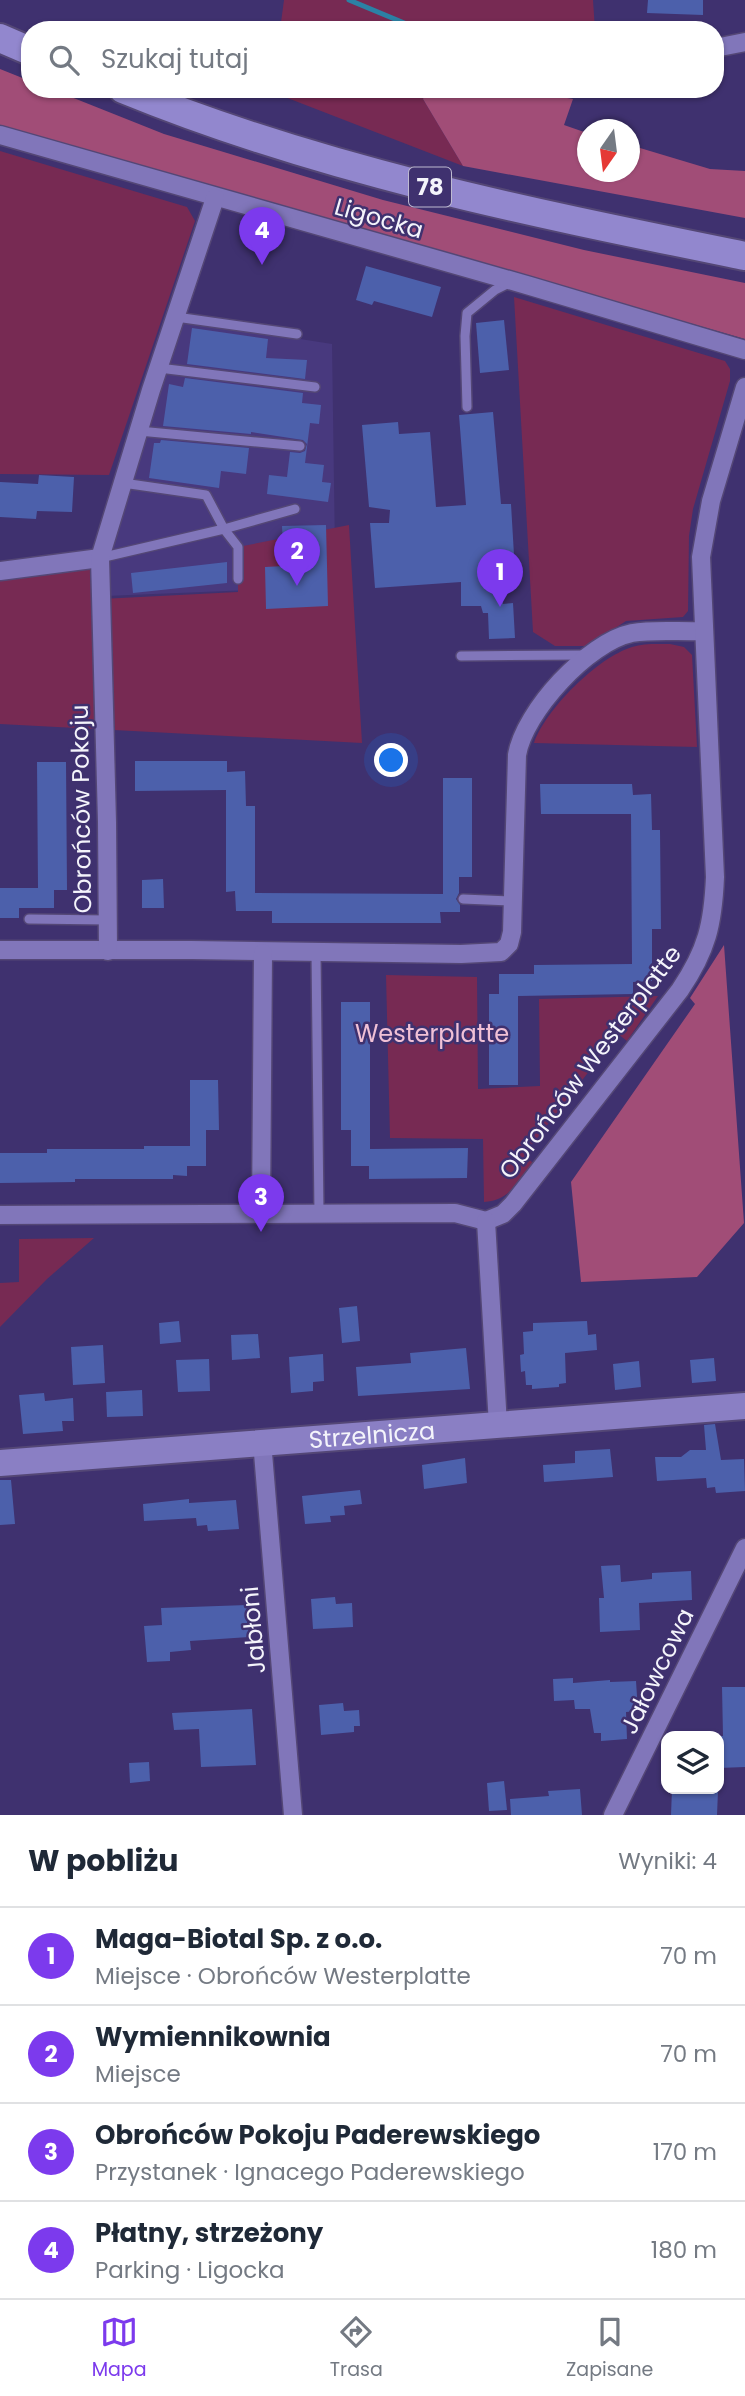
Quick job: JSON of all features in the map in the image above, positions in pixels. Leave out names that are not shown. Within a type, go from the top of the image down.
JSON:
[{"type":"main road","points":[[0,38],[21,47]]},
{"type":"main road","name":"78","points":[[147,98],[261,139],[387,177],[539,214],[745,256]]},
{"type":"street","points":[[724,46],[745,42]]},
{"type":"street","name":"Ligocka","points":[[0,135],[514,281],[745,350]]},
{"type":"street","name":"Obrońców Pokoju","points":[[108,951],[100,558],[215,198]]},
{"type":"street","name":"Obrońców Westerplatte","points":[[486,1221],[503,1214],[513,1204],[680,990],[702,954],[713,912],[715,877],[701,557],[710,500],[745,387]]},
{"type":"street","points":[[0,571],[100,558]]},
{"type":"street","points":[[0,950],[501,952],[509,944],[512,932],[519,743],[530,721],[567,677],[590,655],[614,640],[632,633],[703,631]]},
{"type":"street","points":[[261,1214],[263,953]]},
{"type":"street","points":[[0,1215],[455,1213],[486,1221],[498,1425]]},
{"type":"street","name":"Strzelnicza","points":[[0,1463],[745,1406]]},
{"type":"street","name":"Jabłoni","points":[[262,1441],[293,1815]]},
{"type":"street","name":"Jałowcowa","points":[[613,1815],[745,1548]]},
{"type":"lane","points":[[467,407],[467,313],[495,290],[514,281]]},
{"type":"lane","points":[[176,317],[297,334]]},
{"type":"lane","points":[[159,368],[314,387]]},
{"type":"lane","points":[[139,431],[300,446]]},
{"type":"lane","points":[[123,483],[206,495],[224,529],[238,547],[238,579]]},
{"type":"lane","points":[[100,558],[295,509]]},
{"type":"lane","points":[[461,656],[590,655]]},
{"type":"lane","points":[[463,899],[512,901]]},
{"type":"lane","points":[[29,919],[107,920]]},
{"type":"lane","points":[[316,953],[319,1213]]},
{"type":"shaded area","points":[[0,69],[21,77],[21,98],[74,98],[164,134],[383,200],[584,250],[745,283],[745,339],[0,126]]},
{"type":"shaded area","points":[[423,98],[573,99],[564,125],[577,130],[577,182],[640,182],[640,148],[710,169],[745,171],[745,218],[463,166]]},
{"type":"shaded area","points":[[178,320],[332,344],[335,552],[251,590],[105,596],[103,563]]},
{"type":"shaded area","points":[[724,945],[744,1223],[697,1277],[581,1282],[571,1182],[695,1004],[690,998]]},
{"type":"green space","points":[[284,0],[593,0],[594,21],[281,21]]},
{"type":"green space","points":[[287,98],[423,98],[463,166]]},
{"type":"green space","points":[[0,151],[187,207],[195,221],[109,475],[0,474]]},
{"type":"green space","points":[[514,297],[725,361],[730,369],[730,381],[693,509],[689,536],[688,611],[683,617],[626,621],[588,646],[555,646],[533,632]]},
{"type":"green space","points":[[349,525],[362,743],[0,724],[0,570],[100,558],[101,599],[238,592],[238,547]]},
{"type":"green space","points":[[670,644],[684,647],[692,655],[697,747],[534,743],[549,715],[561,701],[574,686],[604,662],[637,646]]},
{"type":"green space","name":"Westerplatte","points":[[386,975],[477,977],[478,1089],[540,1086],[539,999],[658,996],[627,1041],[618,1034],[524,1155],[533,1163],[518,1183],[500,1198],[484,1202],[483,1139],[390,1138]]},
{"type":"green space","points":[[94,1238],[47,1279],[0,1327],[0,1283],[19,1282],[19,1239]]},
{"type":"building","points":[[648,0],[703,0],[703,15],[647,13]]},
{"type":"building","points":[[366,266],[441,287],[432,317],[374,301],[372,305],[356,300]]},
{"type":"building","points":[[504,320],[509,370],[480,373],[476,323]]},
{"type":"building","points":[[192,328],[268,339],[266,358],[307,360],[305,379],[187,364]]},
{"type":"building","points":[[185,378],[303,393],[302,403],[321,405],[319,424],[310,423],[305,463],[324,465],[322,482],[331,483],[328,502],[267,494],[269,475],[287,477],[290,452],[305,451],[307,444],[303,440],[251,432],[163,426],[169,384],[183,387]]},
{"type":"building","points":[[493,412],[501,504],[511,504],[514,555],[500,556],[503,604],[513,603],[515,638],[489,639],[488,613],[483,613],[481,606],[461,606],[461,582],[375,588],[370,523],[389,523],[390,510],[369,507],[362,425],[398,422],[399,434],[430,432],[436,507],[466,505],[459,415]]},
{"type":"building","points":[[161,440],[249,448],[246,474],[221,471],[219,488],[149,478],[154,443],[160,443]]},
{"type":"building","points":[[39,475],[74,477],[72,512],[37,511],[36,519],[0,517],[0,482],[38,484]]},
{"type":"building","points":[[326,525],[328,606],[266,609],[265,567],[284,566],[282,526]]},
{"type":"building","points":[[227,562],[227,583],[133,593],[131,573]]},
{"type":"building","points":[[135,761],[227,761],[227,772],[245,771],[246,806],[255,806],[255,893],[443,894],[443,778],[472,778],[472,877],[459,877],[459,893],[456,899],[460,912],[440,912],[441,923],[272,923],[272,911],[236,911],[235,891],[226,892],[226,790],[135,791]]},
{"type":"building","points":[[37,762],[66,762],[67,890],[54,890],[54,908],[19,908],[19,918],[0,918],[0,888],[38,888]]},
{"type":"building","points":[[540,784],[632,784],[633,795],[651,794],[652,830],[660,830],[661,929],[652,929],[652,981],[633,982],[633,994],[518,996],[518,1085],[489,1085],[489,994],[499,994],[499,974],[534,974],[534,965],[632,964],[631,814],[541,814]]},
{"type":"building","points":[[163,879],[164,908],[142,908],[142,880]]},
{"type":"building","points":[[341,1002],[370,1002],[370,1149],[468,1148],[467,1178],[369,1179],[369,1166],[351,1166],[351,1130],[341,1130]]},
{"type":"building","points":[[190,1080],[218,1080],[219,1130],[206,1130],[206,1166],[187,1166],[187,1176],[173,1175],[173,1179],[75,1179],[75,1182],[0,1183],[0,1153],[47,1153],[47,1149],[190,1146]]},
{"type":"building","points":[[357,1306],[360,1341],[342,1343],[339,1308]]},
{"type":"building","points":[[179,1321],[181,1342],[160,1344],[159,1323]]},
{"type":"building","points":[[587,1321],[588,1335],[596,1334],[597,1350],[565,1353],[566,1383],[559,1384],[559,1387],[532,1389],[532,1385],[526,1385],[525,1371],[521,1372],[520,1355],[524,1354],[523,1332],[533,1331],[533,1323]]},
{"type":"building","points":[[258,1334],[260,1358],[232,1360],[231,1335]]},
{"type":"building","points":[[103,1345],[105,1383],[73,1385],[71,1347]]},
{"type":"building","points":[[466,1348],[470,1389],[358,1396],[356,1367],[411,1363],[410,1353]]},
{"type":"building","points":[[323,1354],[324,1381],[313,1382],[313,1391],[291,1393],[289,1357]]},
{"type":"building","points":[[714,1358],[716,1381],[692,1383],[690,1360]]},
{"type":"building","points":[[209,1359],[210,1391],[178,1392],[176,1360]]},
{"type":"building","points":[[639,1361],[641,1387],[615,1390],[613,1364]]},
{"type":"building","points":[[142,1390],[143,1416],[107,1417],[106,1392]]},
{"type":"building","points":[[44,1393],[45,1401],[73,1398],[74,1421],[62,1421],[63,1431],[23,1434],[19,1395]]},
{"type":"building","points":[[715,1424],[721,1460],[744,1459],[745,1491],[716,1493],[715,1487],[707,1488],[706,1478],[657,1481],[655,1457],[681,1457],[690,1450],[706,1450],[704,1425]]},
{"type":"building","points":[[610,1449],[613,1477],[544,1482],[543,1465],[575,1463],[575,1451]]},
{"type":"building","points":[[465,1458],[467,1483],[424,1489],[422,1465]]},
{"type":"building","points":[[0,1480],[11,1480],[15,1524],[0,1525]]},
{"type":"building","points":[[360,1490],[362,1504],[344,1506],[345,1515],[330,1516],[331,1522],[305,1524],[302,1496]]},
{"type":"building","points":[[189,1499],[189,1503],[236,1500],[239,1529],[208,1531],[207,1525],[197,1526],[196,1518],[144,1521],[143,1504]]},
{"type":"building","points":[[620,1565],[621,1582],[652,1579],[652,1573],[691,1571],[692,1600],[639,1603],[640,1630],[600,1632],[599,1598],[604,1598],[601,1566]]},
{"type":"building","points":[[335,1597],[336,1604],[352,1603],[353,1627],[313,1629],[311,1599]]},
{"type":"building","points":[[247,1605],[249,1637],[190,1641],[191,1650],[170,1652],[170,1661],[147,1662],[144,1626],[162,1625],[161,1608]]},
{"type":"building","points":[[573,1678],[573,1683],[636,1681],[638,1711],[626,1712],[627,1739],[601,1741],[601,1733],[594,1733],[590,1709],[575,1709],[574,1700],[554,1701],[553,1679]]},
{"type":"building","points":[[722,1687],[745,1687],[745,1767],[724,1768]]},
{"type":"building","points":[[343,1703],[344,1711],[359,1710],[360,1726],[354,1726],[354,1732],[321,1735],[319,1705]]},
{"type":"building","points":[[252,1709],[256,1765],[201,1767],[199,1729],[174,1730],[172,1713]]},
{"type":"building","points":[[149,1762],[150,1781],[130,1783],[129,1763]]},
{"type":"building","points":[[504,1781],[507,1810],[489,1811],[487,1783]]},
{"type":"building","points":[[580,1789],[582,1815],[511,1815],[510,1799],[549,1796],[548,1791]]},
{"type":"building","points":[[672,1794],[718,1794],[717,1815],[671,1815]]},
{"type":"waterway","points":[[349,0],[399,21]]},
{"type":"place","name":"Płatny, strzeżony","points":[[262,265]]},
{"type":"place","name":"Wymiennikownia","points":[[297,586]]},
{"type":"place","name":"Maga-Biotal Sp. z o.o.","points":[[500,607]]},
{"type":"place","name":"Obrońców Pokoju Paderewskiego","points":[[261,1232]]}]
